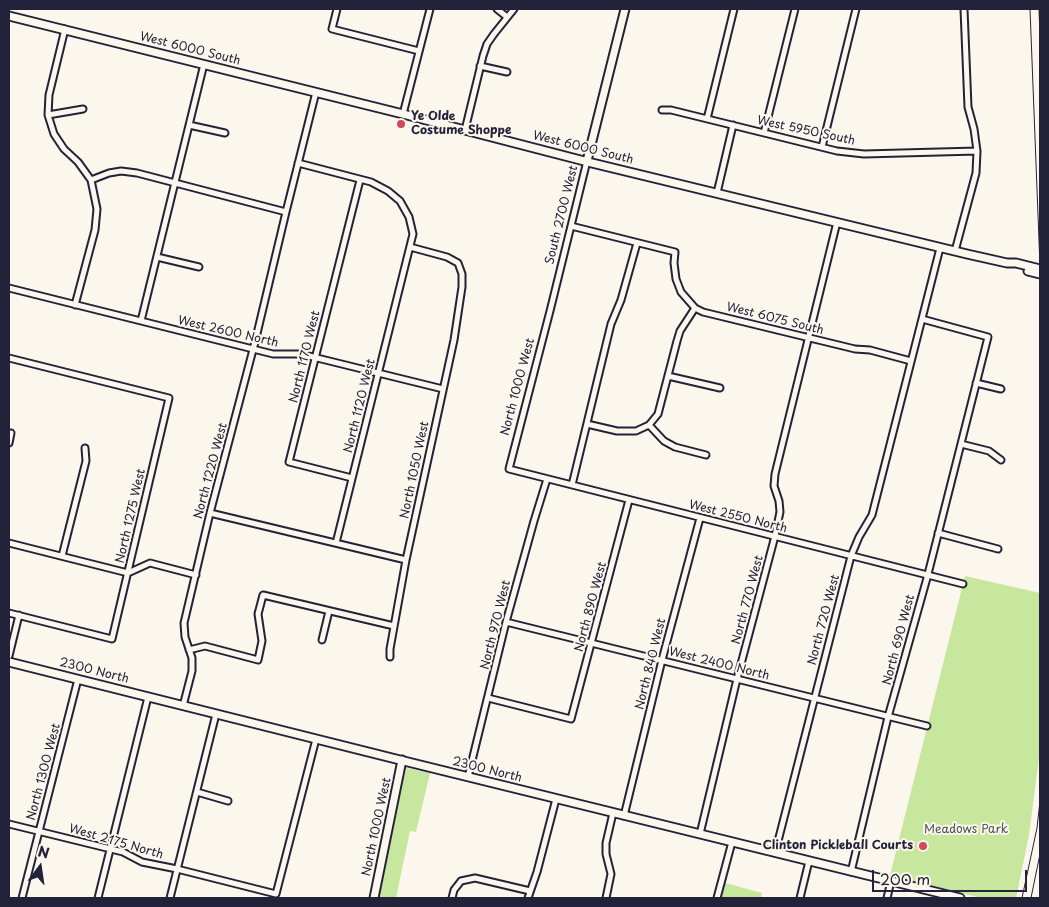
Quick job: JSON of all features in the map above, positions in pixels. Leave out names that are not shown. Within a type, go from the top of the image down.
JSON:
[{"type":"street","points":[[337,9],[332,29],[419,51]]},
{"type":"street","points":[[403,114],[430,9]]},
{"type":"street","points":[[496,9],[507,17]]},
{"type":"street","points":[[465,130],[487,44],[514,9]]},
{"type":"street","name":"South 2700 West","points":[[550,311],[625,9]]},
{"type":"street","points":[[707,118],[734,9]]},
{"type":"street","points":[[764,133],[795,9]]},
{"type":"street","points":[[822,147],[856,9]]},
{"type":"street","points":[[955,251],[976,173],[977,151],[968,107],[964,9]]},
{"type":"street","name":"West 6000 South","points":[[9,16],[940,248],[1040,269]]},
{"type":"street","points":[[65,29],[48,95],[48,115],[54,134],[64,149],[78,162],[91,180],[97,209],[95,230],[75,305]]},
{"type":"street","points":[[141,321],[204,64]]},
{"type":"street","points":[[480,66],[507,72]]},
{"type":"street","name":"North 1220 West","points":[[183,706],[192,671],[192,658],[185,637],[184,623],[210,513],[254,349],[316,92]]},
{"type":"street","points":[[48,115],[83,110]]},
{"type":"street","name":"West 5950 South","points":[[662,110],[671,110],[707,118],[837,151],[864,154],[977,151]]},
{"type":"street","points":[[189,125],[226,133]]},
{"type":"street","points":[[717,193],[733,125]]},
{"type":"street","points":[[298,164],[360,180]]},
{"type":"street","points":[[91,180],[109,173],[121,171],[137,173],[286,212]]},
{"type":"street","name":"North 1120 West","points":[[336,543],[414,234],[409,217],[400,201],[388,191],[371,182],[360,180]]},
{"type":"street","name":"North 1170 West","points":[[352,478],[289,462],[360,180]]},
{"type":"street","name":"North 770 West","points":[[700,834],[737,679],[775,536],[780,512],[774,486],[775,474],[837,222]]},
{"type":"street","points":[[571,226],[675,252],[676,279],[681,292],[695,308],[680,331],[658,414],[649,425],[636,431],[617,431],[587,424]]},
{"type":"street","points":[[572,485],[612,324],[621,300],[637,243]]},
{"type":"street","name":"North 1050 West","points":[[390,657],[406,560],[444,389],[462,288],[462,274],[458,263],[447,257],[410,247]]},
{"type":"street","name":"North 720 West","points":[[775,853],[851,556],[859,537],[872,515],[940,248]]},
{"type":"street","points":[[156,257],[200,267]]},
{"type":"street","name":"West 6000 South","points":[[1007,263],[1016,268],[1040,274]]},
{"type":"street","name":"West 2600 North","points":[[9,288],[273,354],[301,354],[444,389]]},
{"type":"street","name":"West 6075 South","points":[[695,308],[703,312],[855,350],[870,350],[911,360]]},
{"type":"street","name":"North 1000 West","points":[[509,469],[550,311]]},
{"type":"street","name":"North 690 West","points":[[852,872],[888,717],[927,575],[988,337],[922,319]]},
{"type":"street","name":"North 1275 West","points":[[9,358],[169,398],[112,638],[19,616]]},
{"type":"street","points":[[668,376],[720,388]]},
{"type":"street","points":[[976,383],[1002,390]]},
{"type":"street","points":[[649,425],[664,441],[675,447],[706,455]]},
{"type":"street","points":[[9,443],[11,433]]},
{"type":"street","points":[[960,444],[989,452],[1001,460]]},
{"type":"street","points":[[62,556],[86,461],[86,448]]},
{"type":"street","name":"West 2550 North","points":[[509,469],[963,584]]},
{"type":"street","name":"North 970 West","points":[[468,777],[506,622],[547,479]]},
{"type":"street","name":"North 890 West","points":[[488,698],[572,719],[629,500]]},
{"type":"street","points":[[210,513],[406,560]]},
{"type":"street","name":"North 840 West","points":[[624,816],[662,660],[700,518]]},
{"type":"street","points":[[938,533],[998,549]]},
{"type":"street","points":[[9,544],[128,573],[150,563],[196,575]]},
{"type":"street","points":[[189,650],[204,646],[258,660],[262,641],[258,614],[263,595],[394,626]]},
{"type":"street","points":[[322,640],[328,611]]},
{"type":"street","points":[[9,613],[19,616],[9,656]]},
{"type":"street","name":"West 2400 North","points":[[506,622],[927,726]]},
{"type":"street","name":"2300 North","points":[[9,662],[960,898]]},
{"type":"street","name":"North 1300 West","points":[[22,898],[78,679]]},
{"type":"street","points":[[98,898],[148,697]]},
{"type":"street","points":[[170,898],[216,714]]},
{"type":"street","name":"West 2175 North","points":[[9,824],[123,852],[142,862],[276,894],[316,739]]},
{"type":"street","name":"North 1000 West","points":[[374,898],[402,760]]},
{"type":"street","points":[[197,792],[228,801]]},
{"type":"street","points":[[528,898],[537,872],[556,799]]},
{"type":"street","points":[[606,898],[611,874],[606,854],[606,843],[613,813]]},
{"type":"street","points":[[717,898],[732,842]]},
{"type":"street","points":[[800,898],[809,861]]},
{"type":"street","points":[[452,898],[454,890],[461,881],[475,878],[530,891]]},
{"type":"street","points":[[887,898],[891,881]]},
{"type":"green space","name":"Meadows Park","points":[[965,576],[1040,593],[1039,758],[1029,835],[1016,898],[981,898],[890,875]]},
{"type":"green space","points":[[406,768],[430,773],[416,832],[410,831],[396,898],[379,898]]},
{"type":"green space","points":[[722,882],[762,893],[761,898],[719,898]]},
{"type":"railway","points":[[1030,9],[1040,266]]},
{"type":"railway","points":[[1039,9],[1040,39]]},
{"type":"railway","points":[[1022,898],[1037,828],[1040,801]]},
{"type":"railway","points":[[1031,898],[1040,854]]},
{"type":"place","name":"Ye Olde Costume Shoppe","points":[[401,124]]},
{"type":"place","name":"Clinton Pickleball Courts","points":[[923,846]]}]
